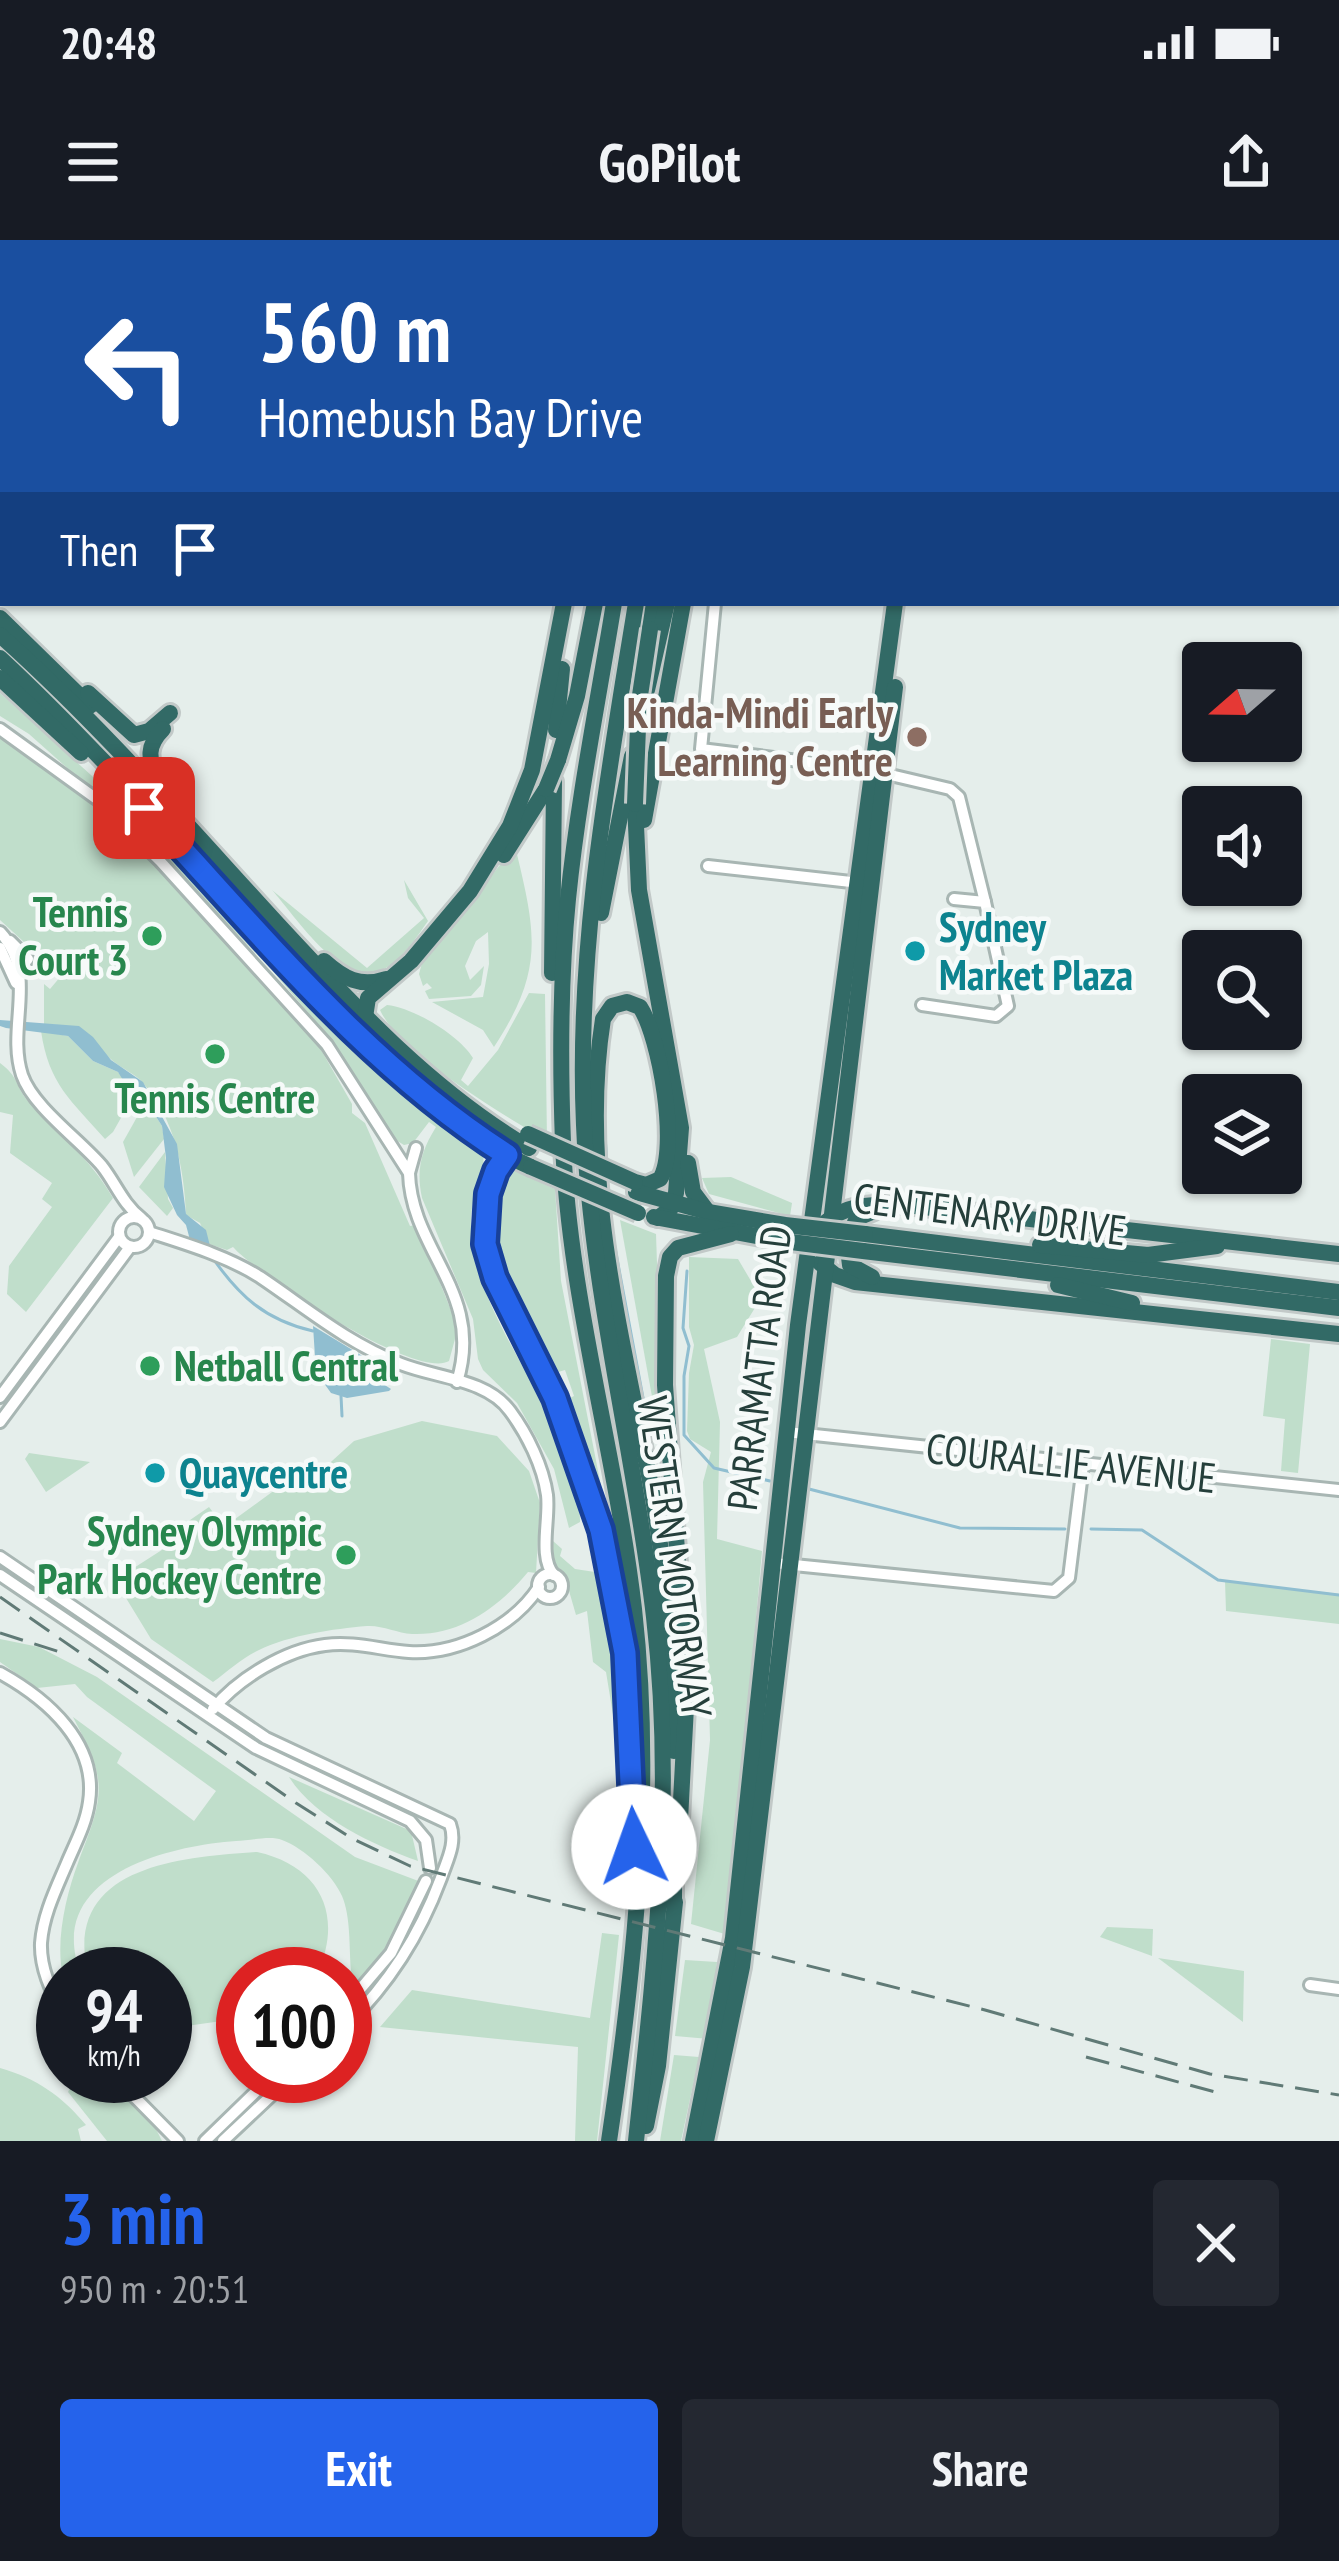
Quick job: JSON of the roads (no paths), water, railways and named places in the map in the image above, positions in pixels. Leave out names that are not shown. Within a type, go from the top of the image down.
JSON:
[{"type":"highway","points":[[515,830],[538,745],[563,606]]},
{"type":"highway","points":[[556,730],[574,606]]},
{"type":"highway","points":[[358,1023],[368,998],[418,953],[550,785],[577,696],[594,606]]},
{"type":"highway","name":"WESTERN MOTORWAY","points":[[609,2141],[642,1808],[638,1653],[617,1495],[576,1268],[563,1145],[562,1026],[568,895],[614,606]]},
{"type":"highway","name":"WESTERN MOTORWAY","points":[[636,606],[592,890],[583,984],[586,1188],[647,1563],[664,1749],[662,1904],[639,2141]]},
{"type":"highway","points":[[654,606],[639,702],[635,804],[642,900],[685,1123],[689,1180],[695,1198],[708,1212]]},
{"type":"highway","name":"WESTERN MOTORWAY","points":[[583,984],[667,606]]},
{"type":"highway","points":[[642,900],[646,794],[682,606]]},
{"type":"highway","name":"PARRAMATTA ROAD","points":[[706,2141],[742,1967],[809,1244],[864,883],[895,606]]},
{"type":"highway","name":"PARRAMATTA ROAD","points":[[878,773],[906,606]]},
{"type":"highway","points":[[0,619],[134,735],[171,717],[150,744],[156,778]]},
{"type":"highway","points":[[0,635],[56,686],[210,850],[358,1023]]},
{"type":"highway","points":[[0,658],[358,1023]]},
{"type":"highway","points":[[58,671],[156,778],[210,850]]},
{"type":"highway","points":[[0,678],[122,795],[144,808]]},
{"type":"highway","name":"WESTERN MOTORWAY","points":[[550,785],[552,993],[562,1026]]},
{"type":"highway","points":[[238,882],[338,974],[364,983],[392,976]]},
{"type":"highway","name":"PARRAMATTA ROAD","points":[[794,1433],[823,1288],[864,883]]},
{"type":"highway","points":[[635,1187],[651,1184],[664,1174],[665,1111],[647,1018],[640,1007],[621,1002],[608,1009],[602,1029],[599,1152],[609,1267],[665,1590],[674,1729],[674,1907]]},
{"type":"highway","name":"CENTENARY DRIVE","points":[[358,1023],[383,1034],[458,1101],[529,1141],[673,1203],[784,1233]]},
{"type":"highway","name":"CENTENARY DRIVE","points":[[358,1023],[421,1095],[507,1155],[638,1213],[731,1234],[784,1233],[864,1242],[1013,1270],[1339,1308]]},
{"type":"highway","points":[[658,1218],[673,1203],[681,1163],[676,1085]]},
{"type":"highway","points":[[529,1141],[507,1155],[496,1171],[488,1194],[485,1244],[495,1278],[555,1398],[601,1530],[625,1653],[637,1888]]},
{"type":"highway","points":[[836,1171],[847,1192],[867,1204]]},
{"type":"highway","points":[[854,1282],[825,1268],[809,1244],[832,1216],[867,1204],[1339,1254]]},
{"type":"highway","points":[[917,1207],[877,1210],[856,1218],[847,1255],[857,1272],[919,1289]]},
{"type":"highway","points":[[639,2141],[658,2066],[684,1813],[688,1688],[665,1385],[666,1276],[670,1257],[678,1248],[731,1234]]},
{"type":"highway","points":[[938,1243],[970,1239],[1148,1255],[1215,1246],[1294,1250]]},
{"type":"highway","name":"CENTENARY DRIVE","points":[[864,1242],[938,1243],[1339,1292]]},
{"type":"highway","points":[[1013,1270],[1018,1280],[1142,1305],[1161,1315]]},
{"type":"highway","points":[[823,1288],[854,1282],[1339,1334]]},
{"type":"highway","name":"PARRAMATTA ROAD","points":[[693,2141],[733,1939],[781,1564]]},
{"type":"street","points":[[716,606],[701,749],[878,773],[956,792],[1008,1006],[996,1016],[922,1005]]},
{"type":"street","points":[[0,729],[98,800],[160,861],[327,1045],[409,1174]]},
{"type":"street","points":[[708,866],[864,883]]},
{"type":"street","points":[[954,899],[985,902]]},
{"type":"street","points":[[2,940],[25,952],[27,964],[16,970]]},
{"type":"street","points":[[2,940],[16,970],[17,1043],[28,1089],[102,1167],[149,1232],[230,1261],[335,1332],[396,1362],[493,1395],[511,1412],[543,1475],[549,1536],[545,1560],[562,1582],[560,1592],[552,1598],[538,1589]]},
{"type":"street","points":[[416,1148],[409,1174],[412,1197],[464,1321],[457,1382]]},
{"type":"street","points":[[102,1167],[116,1200],[119,1232],[130,1247]]},
{"type":"street","points":[[0,1422],[109,1263],[128,1217],[141,1218]]},
{"type":"street","points":[[0,1397],[109,1263],[144,1243],[149,1232]]},
{"type":"street","name":"COURALLIE AVENUE","points":[[794,1433],[1339,1490]]},
{"type":"street","points":[[781,1564],[1054,1591],[1069,1578],[1083,1465]]},
{"type":"street","points":[[538,1589],[541,1551],[549,1536]]},
{"type":"street","points":[[0,1557],[60,1607],[287,1765],[405,1817],[424,1836],[429,1868],[407,1938],[372,1977]]},
{"type":"street","points":[[0,1575],[60,1607]]},
{"type":"street","points":[[212,1711],[280,1659],[300,1650],[355,1644],[417,1652],[440,1650],[487,1633],[554,1575]]},
{"type":"street","points":[[0,1673],[57,1716],[77,1740],[88,1770],[86,1817],[46,1914],[42,1947]]},
{"type":"street","points":[[212,1711],[314,1764],[447,1821],[453,1831],[452,1846],[387,1981],[372,1997]]},
{"type":"street","points":[[1310,1985],[1339,1988]]},
{"type":"street","points":[[141,2103],[178,2141]]},
{"type":"street","points":[[205,2141],[244,2103]]},
{"type":"street","points":[[223,2141],[263,2103]]},
{"type":"water","points":[[0,1020],[79,1026],[111,1060],[143,1082],[177,1144],[186,1214],[206,1230],[210,1246],[190,1240],[164,1187],[162,1126],[146,1101],[118,1072],[93,1061],[68,1036],[6,1028]]},
{"type":"water","points":[[313,1326],[364,1357],[366,1373],[391,1389],[347,1398],[331,1393],[316,1372]]},
{"type":"waterway","points":[[657,1094],[660,1126]]},
{"type":"waterway","points":[[604,1124],[607,1163]]},
{"type":"waterway","points":[[612,1232],[655,1462]]},
{"type":"waterway","points":[[212,1257],[255,1304],[313,1331]]},
{"type":"waterway","points":[[687,1271],[684,1435],[714,1468],[770,1481]]},
{"type":"waterway","points":[[341,1396],[342,1416]]},
{"type":"waterway","points":[[809,1489],[960,1528],[1065,1529]]},
{"type":"waterway","points":[[1091,1529],[1142,1530],[1218,1580],[1339,1595]]},
{"type":"railway","points":[[0,1597],[296,1803],[353,1839],[410,1866],[985,2010],[1210,2074],[1339,2095]]},
{"type":"railway","points":[[0,1633],[63,1653]]},
{"type":"railway","points":[[1086,2057],[1219,2093]]},
{"type":"place","name":"Kinda-Mindi Early Learning Centre","points":[[917,737]]},
{"type":"place","name":"Tennis Court 3","points":[[152,936]]},
{"type":"place","name":"Sydney Market Plaza","points":[[915,951]]},
{"type":"place","name":"Tennis Centre","points":[[215,1054]]},
{"type":"place","name":"Netball Central","points":[[150,1366]]},
{"type":"place","name":"Quaycentre","points":[[155,1473]]},
{"type":"place","name":"Sydney Olympic Park Hockey Centre","points":[[346,1555]]}]
